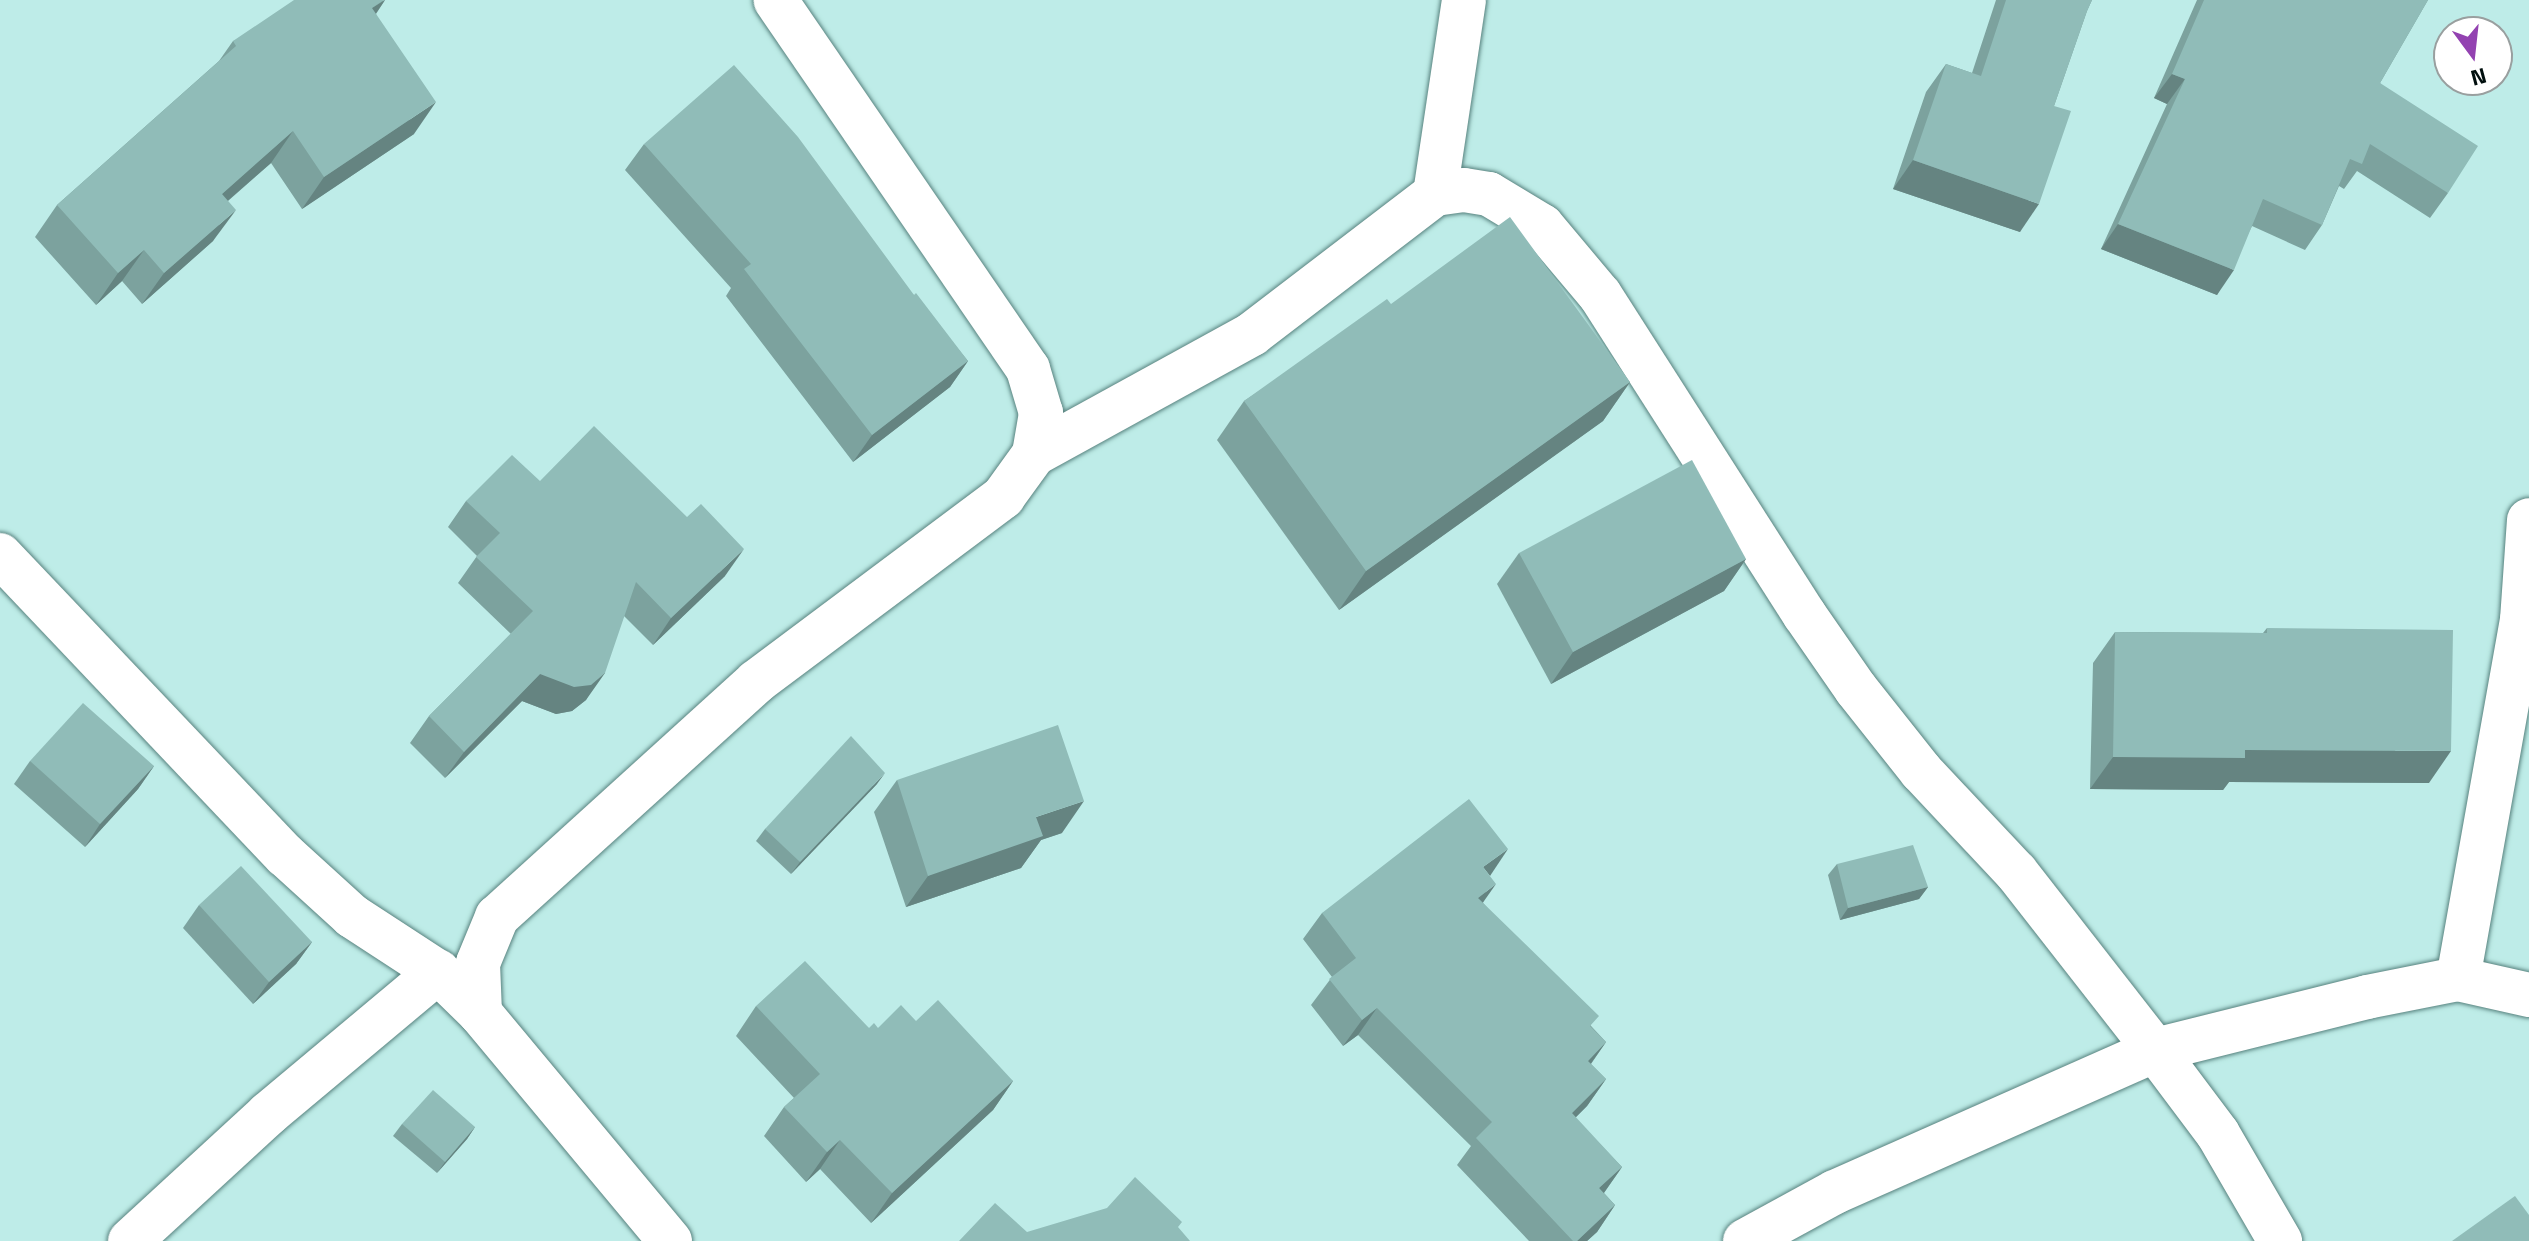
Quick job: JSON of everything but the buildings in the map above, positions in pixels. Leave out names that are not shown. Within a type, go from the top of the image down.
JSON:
[{"type":"street","points":[[775,0],[1028,369],[1041,413],[1034,454]]},
{"type":"street","points":[[1435,194],[1464,0]]},
{"type":"street","points":[[480,1013],[478,963],[497,917],[756,682],[1003,497],[1034,454],[1252,334],[1395,228],[1435,194],[1464,190],[1489,194],[1542,226],[1600,295],[1804,614],[1856,689],[1921,771],[2016,872],[2155,1050],[2218,1134],[2280,1241]]},
{"type":"street","points":[[2458,979],[2522,620],[2529,520]]},
{"type":"street","points":[[0,555],[285,855],[352,916],[438,972],[480,1013],[670,1241]]},
{"type":"street","points":[[130,1241],[268,1114],[438,972]]},
{"type":"street","points":[[1745,1241],[1835,1192],[2155,1050],[2458,979],[2529,995]]}]
